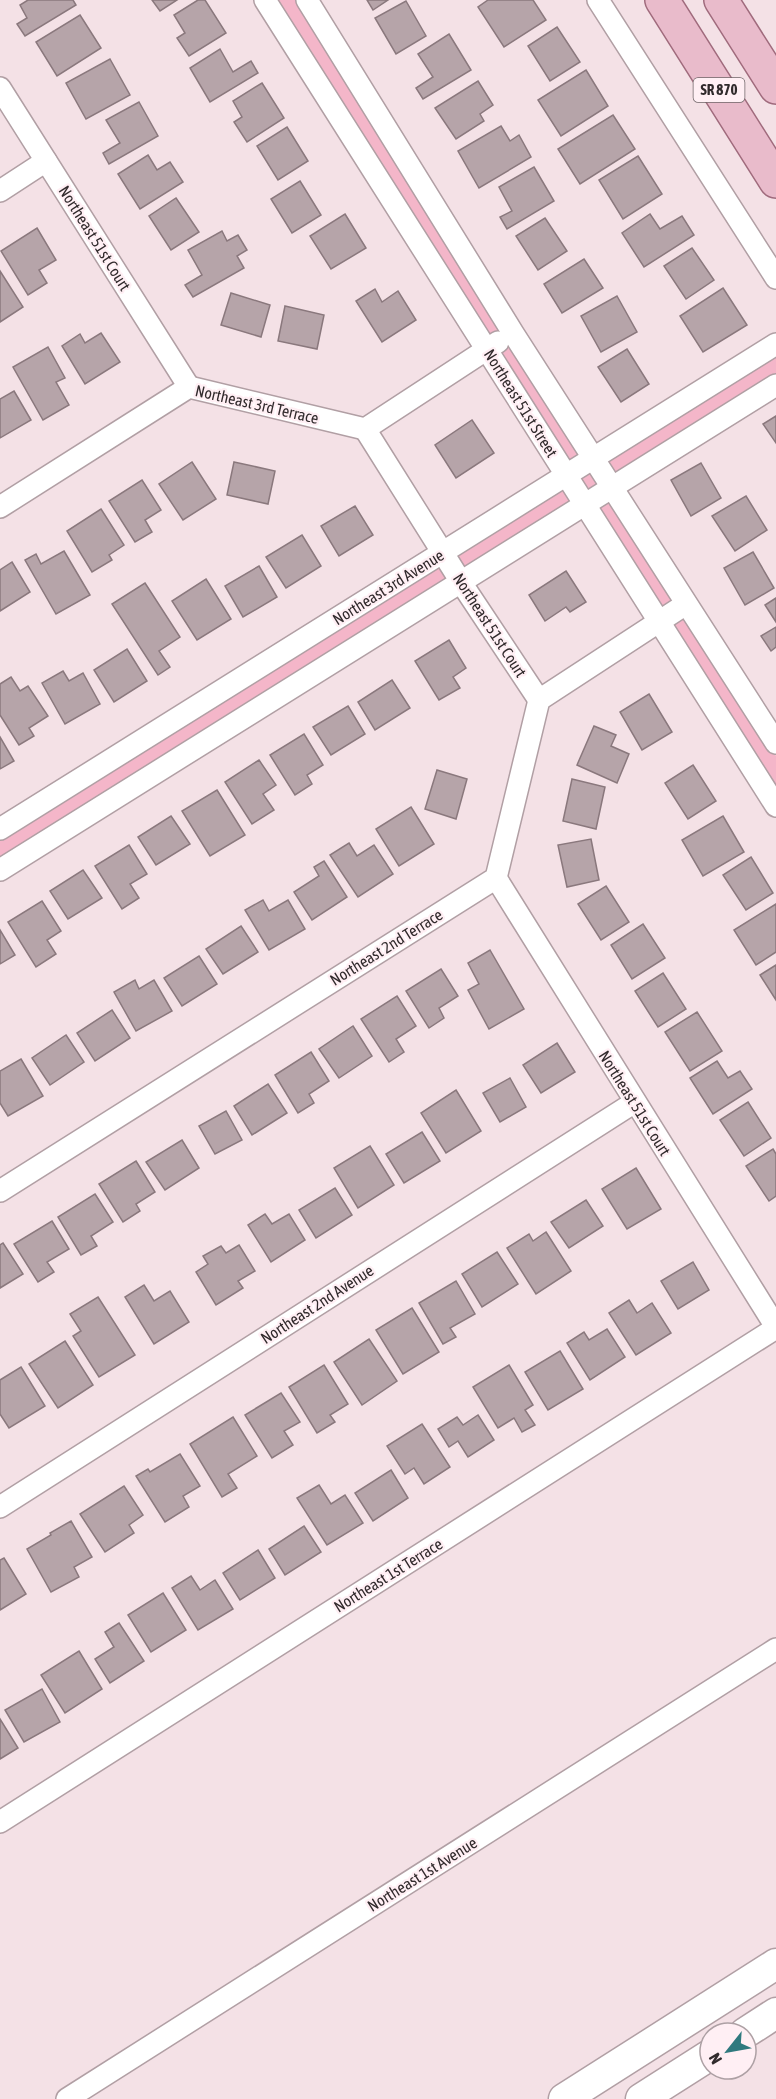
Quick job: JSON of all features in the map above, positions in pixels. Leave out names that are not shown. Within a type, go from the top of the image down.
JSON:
[{"type":"main road","name":"SR 870","points":[[662,0],[776,181]]},
{"type":"main road","name":"SR 870","points":[[721,0],[776,87]]},
{"type":"main road","points":[[719,91],[744,97],[754,105],[776,139]]},
{"type":"main road","points":[[564,2099],[776,1964]]},
{"type":"main road","points":[[758,2025],[776,2013]]},
{"type":"main road","points":[[640,2099],[698,2063]]},
{"type":"street","name":"Northeast 51st Street","points":[[265,0],[776,806]]},
{"type":"street","name":"Northeast 51st Street","points":[[307,0],[513,333],[776,743]]},
{"type":"street","points":[[598,0],[776,278]]},
{"type":"street","name":"Northeast 51st Court","points":[[0,88],[189,387]]},
{"type":"street","points":[[0,190],[46,161]]},
{"type":"street","points":[[365,429],[513,333]]},
{"type":"street","name":"Northeast 3rd Avenue","points":[[0,829],[776,344]]},
{"type":"street","name":"Northeast 3rd Avenue","points":[[0,870],[776,385]]},
{"type":"street","name":"Northeast 3rd Terrace","points":[[0,507],[189,387],[365,429]]},
{"type":"street","name":"Northeast 51st Court","points":[[365,429],[461,582],[539,700]]},
{"type":"street","points":[[496,878],[539,700],[686,604]]},
{"type":"street","name":"Northeast 51st Court","points":[[496,878],[776,1328]]},
{"type":"street","name":"Northeast 2nd Terrace","points":[[0,1191],[496,878]]},
{"type":"street","name":"Northeast 2nd Avenue","points":[[0,1507],[634,1102]]},
{"type":"street","name":"Northeast 1st Terrace","points":[[0,1822],[776,1328]]},
{"type":"street","name":"Northeast 1st Avenue","points":[[67,2099],[776,1649]]},
{"type":"shaded area","points":[[274,0],[298,0],[592,465],[776,350],[776,375],[604,484],[776,756],[776,795],[584,495],[0,861],[0,837],[573,477]]},
{"type":"building","points":[[28,0],[73,0],[76,5],[25,36],[17,24],[27,18],[20,5]]},
{"type":"building","points":[[152,0],[177,0],[160,11]]},
{"type":"building","points":[[198,0],[205,0],[226,33],[189,56],[177,38],[185,33],[174,15]]},
{"type":"building","points":[[367,0],[388,0],[373,10]]},
{"type":"building","points":[[488,0],[533,0],[546,20],[504,47],[478,7]]},
{"type":"building","points":[[406,1],[426,36],[396,54],[375,18]]},
{"type":"building","points":[[80,15],[101,48],[57,76],[36,42]]},
{"type":"building","points":[[557,27],[580,62],[550,81],[528,46]]},
{"type":"building","points":[[449,34],[471,70],[423,99],[416,88],[433,77],[418,54]]},
{"type":"building","points":[[220,49],[233,72],[251,61],[258,73],[210,102],[190,68]]},
{"type":"building","points":[[110,59],[130,95],[86,119],[66,83]]},
{"type":"building","points":[[586,70],[608,106],[561,136],[538,100]]},
{"type":"building","points":[[478,81],[493,105],[480,114],[484,121],[456,139],[435,108]]},
{"type":"building","points":[[262,83],[284,118],[247,142],[234,122],[242,117],[233,101]]},
{"type":"building","points":[[139,102],[158,136],[109,164],[103,153],[120,143],[106,120]]},
{"type":"building","points":[[613,115],[635,149],[580,184],[558,149]]},
{"type":"building","points":[[501,126],[510,141],[519,135],[531,157],[479,188],[458,151]]},
{"type":"building","points":[[287,127],[308,161],[278,180],[257,146]]},
{"type":"building","points":[[148,155],[157,170],[170,162],[183,182],[140,209],[118,174]]},
{"type":"building","points":[[638,156],[662,194],[623,219],[599,180]]},
{"type":"building","points":[[534,167],[554,201],[507,229],[500,217],[512,211],[499,187]]},
{"type":"building","points":[[300,181],[321,215],[292,233],[271,199]]},
{"type":"building","points":[[176,198],[199,232],[171,250],[149,216]]},
{"type":"building","points":[[345,214],[366,248],[331,269],[310,236]]},
{"type":"building","points":[[650,214],[660,229],[682,216],[694,235],[644,267],[622,233]]},
{"type":"building","points":[[545,218],[567,251],[538,270],[516,236]]},
{"type":"building","points":[[37,228],[56,260],[39,270],[47,283],[28,295],[1,251]]},
{"type":"building","points":[[222,231],[227,241],[238,235],[247,250],[237,256],[244,268],[193,297],[185,285],[202,275],[188,250]]},
{"type":"building","points":[[692,248],[714,280],[686,299],[664,266]]},
{"type":"building","points":[[584,259],[603,288],[562,313],[544,284]]},
{"type":"building","points":[[0,271],[23,307],[0,322]]},
{"type":"building","points":[[723,288],[747,325],[703,352],[680,316]]},
{"type":"building","points":[[375,289],[382,302],[398,291],[416,320],[382,342],[356,301]]},
{"type":"building","points":[[231,293],[270,305],[261,337],[221,325]]},
{"type":"building","points":[[617,296],[637,332],[601,352],[581,316]]},
{"type":"building","points":[[285,306],[324,315],[317,349],[278,341]]},
{"type":"building","points":[[101,333],[120,362],[85,384],[62,346],[80,334],[85,343]]},
{"type":"building","points":[[48,347],[65,378],[56,382],[69,405],[43,420],[13,367]]},
{"type":"building","points":[[627,349],[649,384],[621,402],[598,367]]},
{"type":"building","points":[[14,391],[31,420],[0,438],[0,399]]},
{"type":"building","points":[[776,416],[776,443],[763,424]]},
{"type":"building","points":[[472,420],[494,453],[456,478],[435,445]]},
{"type":"building","points":[[192,462],[216,499],[183,520],[159,484]]},
{"type":"building","points":[[234,462],[275,471],[268,504],[227,495]]},
{"type":"building","points":[[701,463],[721,498],[691,516],[671,480]]},
{"type":"building","points":[[142,480],[161,510],[145,520],[152,532],[135,542],[109,501]]},
{"type":"building","points":[[746,496],[767,530],[735,551],[712,516]]},
{"type":"building","points":[[355,506],[373,535],[339,556],[321,526]]},
{"type":"building","points":[[101,509],[124,545],[109,555],[112,560],[92,572],[67,531]]},
{"type":"building","points":[[302,535],[321,566],[286,588],[266,557]]},
{"type":"building","points":[[64,551],[90,595],[56,614],[25,560],[36,554],[41,564]]},
{"type":"building","points":[[753,552],[774,588],[745,605],[724,568]]},
{"type":"building","points":[[12,562],[30,592],[0,611],[0,570]]},
{"type":"building","points":[[259,566],[277,597],[243,617],[225,586]]},
{"type":"building","points":[[566,571],[586,602],[570,612],[566,607],[545,621],[529,595]]},
{"type":"building","points":[[206,579],[231,619],[197,640],[172,601]]},
{"type":"building","points":[[145,583],[180,637],[159,651],[170,667],[158,675],[112,604]]},
{"type":"building","points":[[776,598],[776,622],[765,605]]},
{"type":"building","points":[[776,627],[776,647],[771,651],[761,636]]},
{"type":"building","points":[[449,640],[466,668],[453,677],[460,688],[439,700],[415,661]]},
{"type":"building","points":[[127,649],[147,681],[114,702],[94,670]]},
{"type":"building","points":[[63,671],[69,681],[83,673],[100,704],[65,724],[42,683]]},
{"type":"building","points":[[11,677],[20,691],[28,686],[48,716],[29,728],[34,736],[19,745],[0,715],[0,684]]},
{"type":"building","points":[[392,680],[410,708],[375,730],[358,702]]},
{"type":"building","points":[[649,694],[672,732],[642,750],[620,712]]},
{"type":"building","points":[[348,706],[365,734],[331,755],[313,727]]},
{"type":"building","points":[[594,726],[616,735],[611,746],[629,754],[617,783],[577,765]]},
{"type":"building","points":[[304,734],[323,765],[307,775],[312,784],[295,795],[270,755]]},
{"type":"building","points":[[0,737],[14,761],[0,769]]},
{"type":"building","points":[[259,760],[276,785],[263,794],[274,810],[252,824],[225,782]]},
{"type":"building","points":[[693,765],[716,801],[688,819],[665,783]]},
{"type":"building","points":[[437,770],[467,779],[456,819],[425,809]]},
{"type":"building","points":[[572,779],[605,787],[596,829],[563,821]]},
{"type":"building","points":[[217,790],[245,835],[210,856],[182,811]]},
{"type":"building","points":[[411,807],[434,844],[399,866],[376,829]]},
{"type":"building","points":[[171,816],[190,844],[156,865],[138,837]]},
{"type":"building","points":[[723,816],[744,852],[703,876],[682,840]]},
{"type":"building","points":[[591,839],[599,880],[567,887],[558,845]]},
{"type":"building","points":[[349,843],[357,856],[374,845],[393,874],[358,897],[330,855]]},
{"type":"building","points":[[129,845],[147,874],[130,884],[139,898],[122,909],[95,866]]},
{"type":"building","points":[[751,857],[773,893],[746,910],[723,875]]},
{"type":"building","points":[[324,861],[347,897],[312,920],[294,892],[319,876],[314,867]]},
{"type":"building","points":[[83,870],[102,898],[68,919],[50,891]]},
{"type":"building","points":[[606,886],[629,922],[601,940],[578,904]]},
{"type":"building","points":[[263,900],[269,911],[288,900],[305,929],[269,950],[245,910]]},
{"type":"building","points":[[42,901],[61,931],[47,940],[56,954],[36,967],[8,922]]},
{"type":"building","points":[[776,904],[776,952],[756,965],[734,930]]},
{"type":"building","points":[[643,924],[665,958],[632,979],[611,945]]},
{"type":"building","points":[[241,926],[258,952],[223,974],[206,949]]},
{"type":"building","points":[[0,930],[15,955],[0,964]]},
{"type":"building","points":[[490,950],[524,1009],[489,1029],[468,990],[479,984],[468,963]]},
{"type":"building","points":[[199,956],[217,984],[182,1006],[164,978]]},
{"type":"building","points":[[776,965],[776,1000],[760,975]]},
{"type":"building","points":[[441,969],[458,996],[439,1008],[444,1018],[429,1028],[406,991]]},
{"type":"building","points":[[663,973],[686,1009],[658,1027],[635,991]]},
{"type":"building","points":[[135,980],[139,989],[154,980],[172,1011],[136,1031],[114,992]]},
{"type":"building","points":[[397,996],[416,1026],[396,1039],[404,1052],[389,1062],[361,1019]]},
{"type":"building","points":[[112,1010],[130,1038],[95,1061],[77,1033]]},
{"type":"building","points":[[697,1012],[722,1051],[690,1071],[665,1032]]},
{"type":"building","points":[[353,1026],[372,1056],[339,1078],[319,1049]]},
{"type":"building","points":[[66,1035],[84,1062],[50,1085],[32,1058]]},
{"type":"building","points":[[557,1043],[575,1072],[541,1093],[523,1065]]},
{"type":"building","points":[[311,1052],[329,1081],[309,1094],[314,1103],[298,1113],[275,1075]]},
{"type":"building","points":[[21,1059],[43,1096],[8,1116],[0,1103],[0,1071]]},
{"type":"building","points":[[717,1061],[728,1078],[740,1071],[752,1089],[713,1114],[690,1078]]},
{"type":"building","points":[[510,1078],[526,1107],[500,1122],[483,1093]]},
{"type":"building","points":[[268,1084],[287,1113],[252,1135],[234,1106]]},
{"type":"building","points":[[456,1090],[481,1131],[446,1153],[421,1113]]},
{"type":"building","points":[[748,1102],[771,1138],[744,1156],[720,1120]]},
{"type":"building","points":[[226,1111],[242,1140],[215,1154],[199,1126]]},
{"type":"building","points":[[422,1132],[440,1161],[404,1183],[386,1154]]},
{"type":"building","points":[[182,1140],[199,1168],[165,1190],[146,1162]]},
{"type":"building","points":[[370,1146],[394,1185],[358,1208],[334,1168]]},
{"type":"building","points":[[773,1149],[776,1154],[776,1196],[769,1201],[746,1166]]},
{"type":"building","points":[[136,1161],[155,1192],[136,1204],[140,1211],[123,1222],[99,1184]]},
{"type":"building","points":[[636,1168],[661,1209],[627,1229],[602,1189]]},
{"type":"building","points":[[335,1188],[352,1215],[316,1238],[299,1210]]},
{"type":"building","points":[[95,1194],[113,1222],[91,1236],[97,1246],[81,1255],[58,1217]]},
{"type":"building","points":[[586,1200],[603,1226],[569,1248],[551,1222]]},
{"type":"building","points":[[265,1214],[272,1224],[289,1214],[305,1240],[271,1262],[248,1225]]},
{"type":"building","points":[[52,1221],[69,1249],[47,1262],[54,1272],[38,1282],[14,1244]]},
{"type":"building","points":[[546,1232],[571,1271],[536,1294],[507,1248],[529,1234],[533,1241]]},
{"type":"building","points":[[3,1243],[23,1274],[0,1288],[0,1245]]},
{"type":"building","points":[[239,1245],[255,1271],[238,1281],[243,1288],[216,1305],[196,1272],[208,1264],[203,1256],[221,1246],[226,1253]]},
{"type":"building","points":[[497,1252],[518,1284],[482,1307],[462,1274]]},
{"type":"building","points":[[693,1262],[709,1290],[678,1309],[661,1281]]},
{"type":"building","points":[[456,1281],[475,1314],[450,1328],[456,1337],[443,1344],[419,1303]]},
{"type":"building","points":[[144,1285],[154,1301],[170,1291],[189,1322],[154,1344],[125,1297]]},
{"type":"building","points":[[98,1297],[135,1355],[99,1377],[73,1336],[81,1331],[70,1314]]},
{"type":"building","points":[[629,1300],[637,1313],[652,1303],[671,1333],[636,1355],[609,1313]]},
{"type":"building","points":[[412,1308],[439,1352],[403,1374],[376,1330]]},
{"type":"building","points":[[607,1329],[625,1357],[590,1380],[567,1343],[584,1332],[589,1340]]},
{"type":"building","points":[[369,1339],[397,1381],[362,1405],[334,1362]]},
{"type":"building","points":[[65,1341],[93,1385],[58,1408],[29,1364]]},
{"type":"building","points":[[560,1351],[583,1389],[548,1410],[525,1372]]},
{"type":"building","points":[[324,1365],[348,1404],[330,1415],[335,1422],[317,1433],[289,1387]]},
{"type":"building","points":[[509,1365],[533,1405],[525,1410],[535,1425],[522,1432],[514,1418],[498,1428],[473,1387]]},
{"type":"building","points":[[21,1367],[45,1406],[9,1428],[0,1414],[0,1380]]},
{"type":"building","points":[[281,1393],[300,1422],[284,1431],[293,1445],[272,1458],[245,1415]]},
{"type":"building","points":[[478,1415],[494,1440],[468,1457],[458,1441],[449,1447],[438,1429],[457,1417],[463,1425]]},
{"type":"building","points":[[233,1417],[257,1456],[228,1474],[237,1488],[222,1497],[190,1444]]},
{"type":"building","points":[[422,1424],[450,1467],[424,1484],[414,1468],[405,1474],[387,1446]]},
{"type":"building","points":[[180,1454],[200,1486],[183,1496],[189,1507],[165,1522],[136,1476],[148,1469],[150,1472]]},
{"type":"building","points":[[391,1470],[408,1498],[373,1521],[355,1493]]},
{"type":"building","points":[[319,1485],[331,1504],[345,1495],[363,1523],[327,1545],[297,1498]]},
{"type":"building","points":[[124,1486],[143,1515],[129,1525],[134,1533],[105,1552],[80,1514]]},
{"type":"building","points":[[71,1521],[92,1557],[74,1567],[79,1577],[51,1592],[27,1549]]},
{"type":"building","points":[[304,1526],[321,1552],[285,1575],[269,1549]]},
{"type":"building","points":[[258,1550],[275,1578],[240,1600],[223,1573]]},
{"type":"building","points":[[4,1558],[26,1594],[0,1610],[0,1560]]},
{"type":"building","points":[[191,1576],[200,1590],[215,1580],[233,1609],[198,1630],[172,1588]]},
{"type":"building","points":[[163,1593],[186,1630],[151,1652],[128,1615]]},
{"type":"building","points":[[119,1623],[144,1661],[110,1683],[95,1659],[114,1647],[105,1632]]},
{"type":"building","points":[[79,1651],[102,1689],[65,1713],[41,1675]]},
{"type":"building","points":[[42,1689],[60,1722],[24,1742],[5,1710]]},
{"type":"building","points":[[0,1719],[18,1748],[0,1759]]}]
